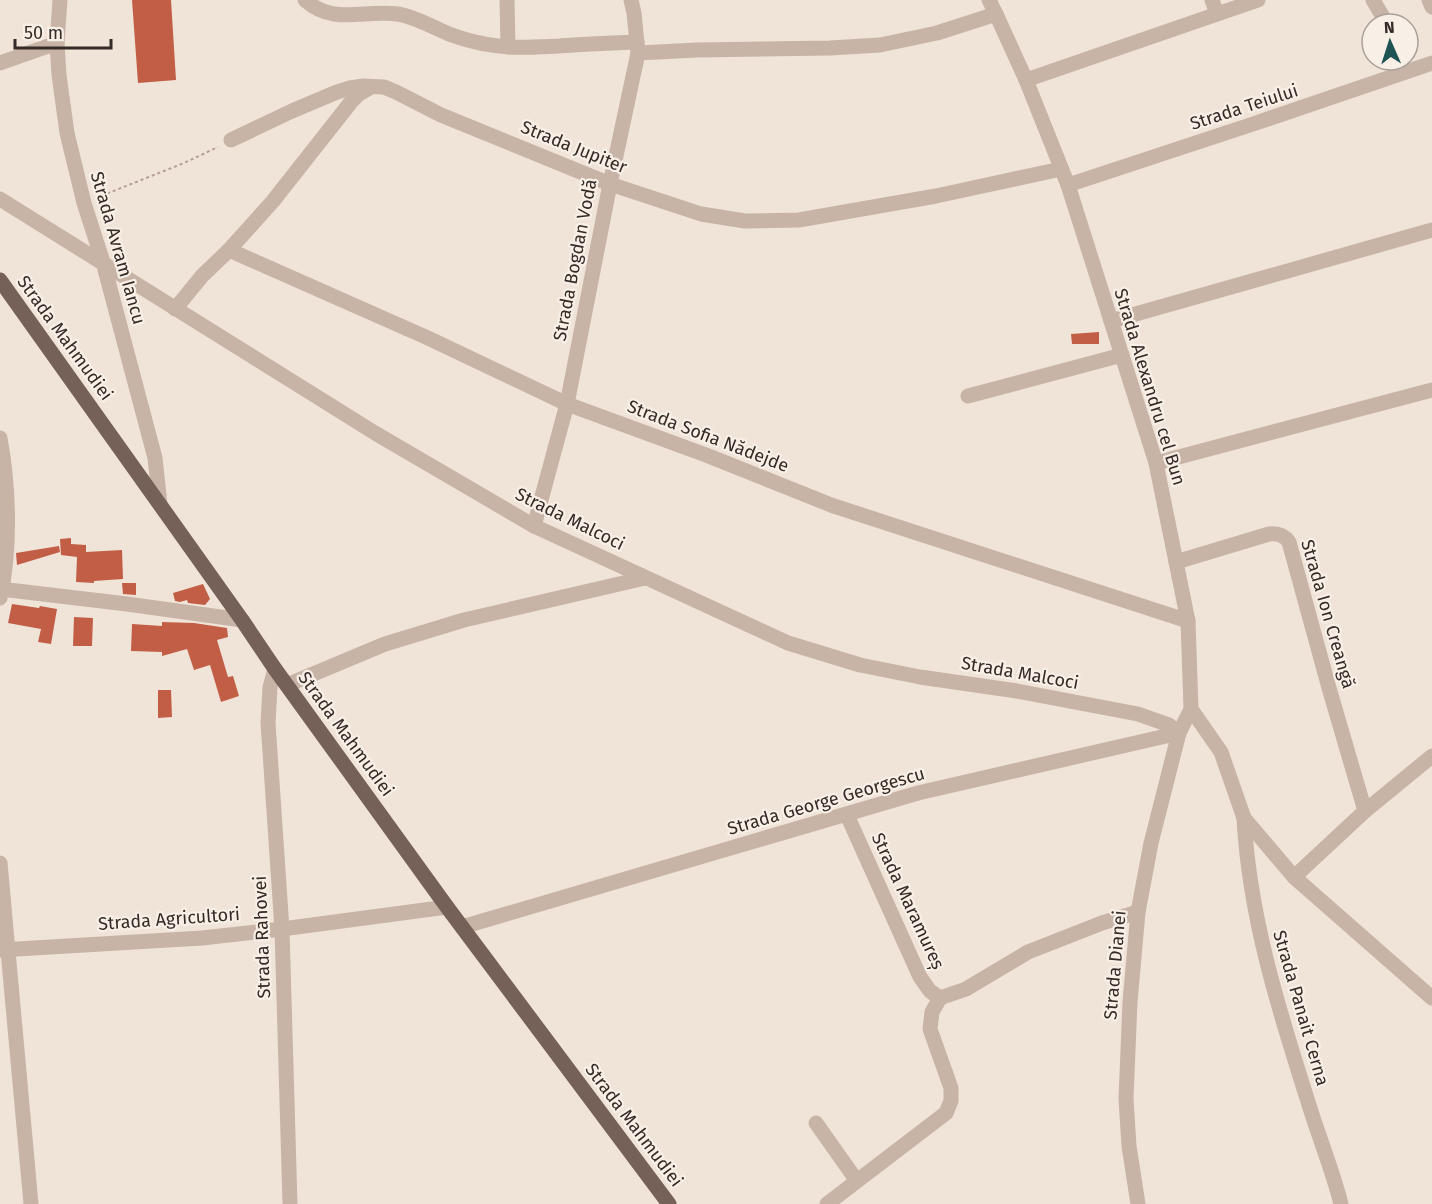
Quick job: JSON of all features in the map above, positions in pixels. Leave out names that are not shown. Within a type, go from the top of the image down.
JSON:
[{"type":"main road","name":"Strada Mahmudiei","points":[[0,280],[242,620],[274,669],[447,907],[669,1204]]},
{"type":"street","name":"Strada Avram Iancu","points":[[60,0],[57,43],[67,133],[84,203],[103,262],[155,459],[160,504]]},
{"type":"street","points":[[305,0],[328,14],[399,14],[415,18],[451,35],[484,44],[508,47],[637,47],[697,50],[880,45],[937,33],[996,14]]},
{"type":"street","points":[[507,0],[508,47]]},
{"type":"street","name":"Strada Bogdan Vodă","points":[[534,526],[567,404],[637,47],[631,0]]},
{"type":"street","name":"Strada Alexandru cel Bun","points":[[989,0],[1026,80],[1068,185],[1156,463],[1188,621],[1191,709]]},
{"type":"street","points":[[1026,80],[1215,7],[1258,0]]},
{"type":"street","points":[[1429,0],[1432,7]]},
{"type":"street","points":[[0,63],[57,43]]},
{"type":"street","name":"Strada Teiului","points":[[1068,185],[1389,72]]},
{"type":"street","points":[[231,140],[337,92],[350,88],[373,86]]},
{"type":"street","points":[[175,309],[202,276],[273,201],[351,102],[373,86]]},
{"type":"street","name":"Strada Jupiter","points":[[373,86],[384,87],[441,114],[610,183],[700,214],[745,220],[799,220],[936,196],[1061,170]]},
{"type":"street","name":"Strada Malcoci","points":[[0,199],[375,433],[534,526],[788,643],[860,665],[1138,714],[1169,725],[1179,733]]},
{"type":"street","points":[[1111,321],[1432,230]]},
{"type":"street","name":"Strada Sofia Nădejde","points":[[229,250],[428,338],[567,404],[706,455],[831,505],[1188,621]]},
{"type":"street","points":[[968,396],[1122,355]]},
{"type":"street","points":[[1156,463],[1432,390]]},
{"type":"street","points":[[0,438],[6,478],[7,543],[1,592],[127,604],[242,620]]},
{"type":"street","name":"Strada Ion Creangă","points":[[1176,562],[1269,534],[1282,535],[1286,538],[1365,811]]},
{"type":"street","points":[[287,685],[385,644],[464,620],[645,578]]},
{"type":"street","name":"Strada Rahovei","points":[[274,669],[270,687],[268,723],[282,929],[290,1204]]},
{"type":"street","points":[[1179,733],[1191,709],[1221,752],[1244,818],[1294,876],[1432,998]]},
{"type":"street","name":"Strada George Georgescu","points":[[462,927],[918,793],[1179,733]]},
{"type":"street","name":"Strada Dianei","points":[[1138,1204],[1126,1099],[1130,1002],[1138,912],[1151,843],[1179,733]]},
{"type":"street","points":[[1294,876],[1365,811],[1432,756]]},
{"type":"street","name":"Strada Maramureș","points":[[847,815],[920,977],[930,991],[940,998]]},
{"type":"street","name":"Strada Panait Cerna","points":[[1244,818],[1245,846],[1258,927],[1285,1029],[1341,1204]]},
{"type":"street","points":[[0,863],[4,949],[31,1204]]},
{"type":"street","name":"Strada Agricultori","points":[[4,949],[202,938],[447,907]]},
{"type":"street","points":[[827,1204],[946,1113],[951,1101],[951,1088],[930,1029],[932,1012],[940,998],[966,989],[1028,952],[1102,922],[1138,912]]},
{"type":"street","points":[[816,1123],[856,1181]]},
{"type":"path","points":[[84,203],[184,164],[231,140]]},
{"type":"building","points":[[132,0],[171,0],[176,80],[138,83]]},
{"type":"building","points":[[1099,332],[1099,344],[1072,344],[1071,334]]},
{"type":"building","points":[[71,538],[71,544],[86,545],[86,552],[122,550],[123,579],[94,581],[94,583],[76,582],[77,557],[61,555],[60,539]]},
{"type":"building","points":[[59,546],[60,552],[17,565],[16,553]]},
{"type":"building","points":[[122,583],[136,583],[136,595],[123,594]]},
{"type":"building","points":[[203,584],[210,599],[205,605],[188,603],[187,600],[175,601],[173,593]]},
{"type":"building","points":[[12,604],[57,609],[51,644],[38,642],[41,629],[8,623]]},
{"type":"building","points":[[74,617],[93,618],[92,646],[73,646]]},
{"type":"building","points":[[162,622],[194,623],[227,628],[228,637],[217,640],[228,677],[233,676],[239,696],[221,702],[210,665],[194,670],[187,649],[162,656],[162,652],[131,651],[132,624],[162,626]]},
{"type":"building","points":[[158,690],[171,690],[172,717],[158,718]]}]
